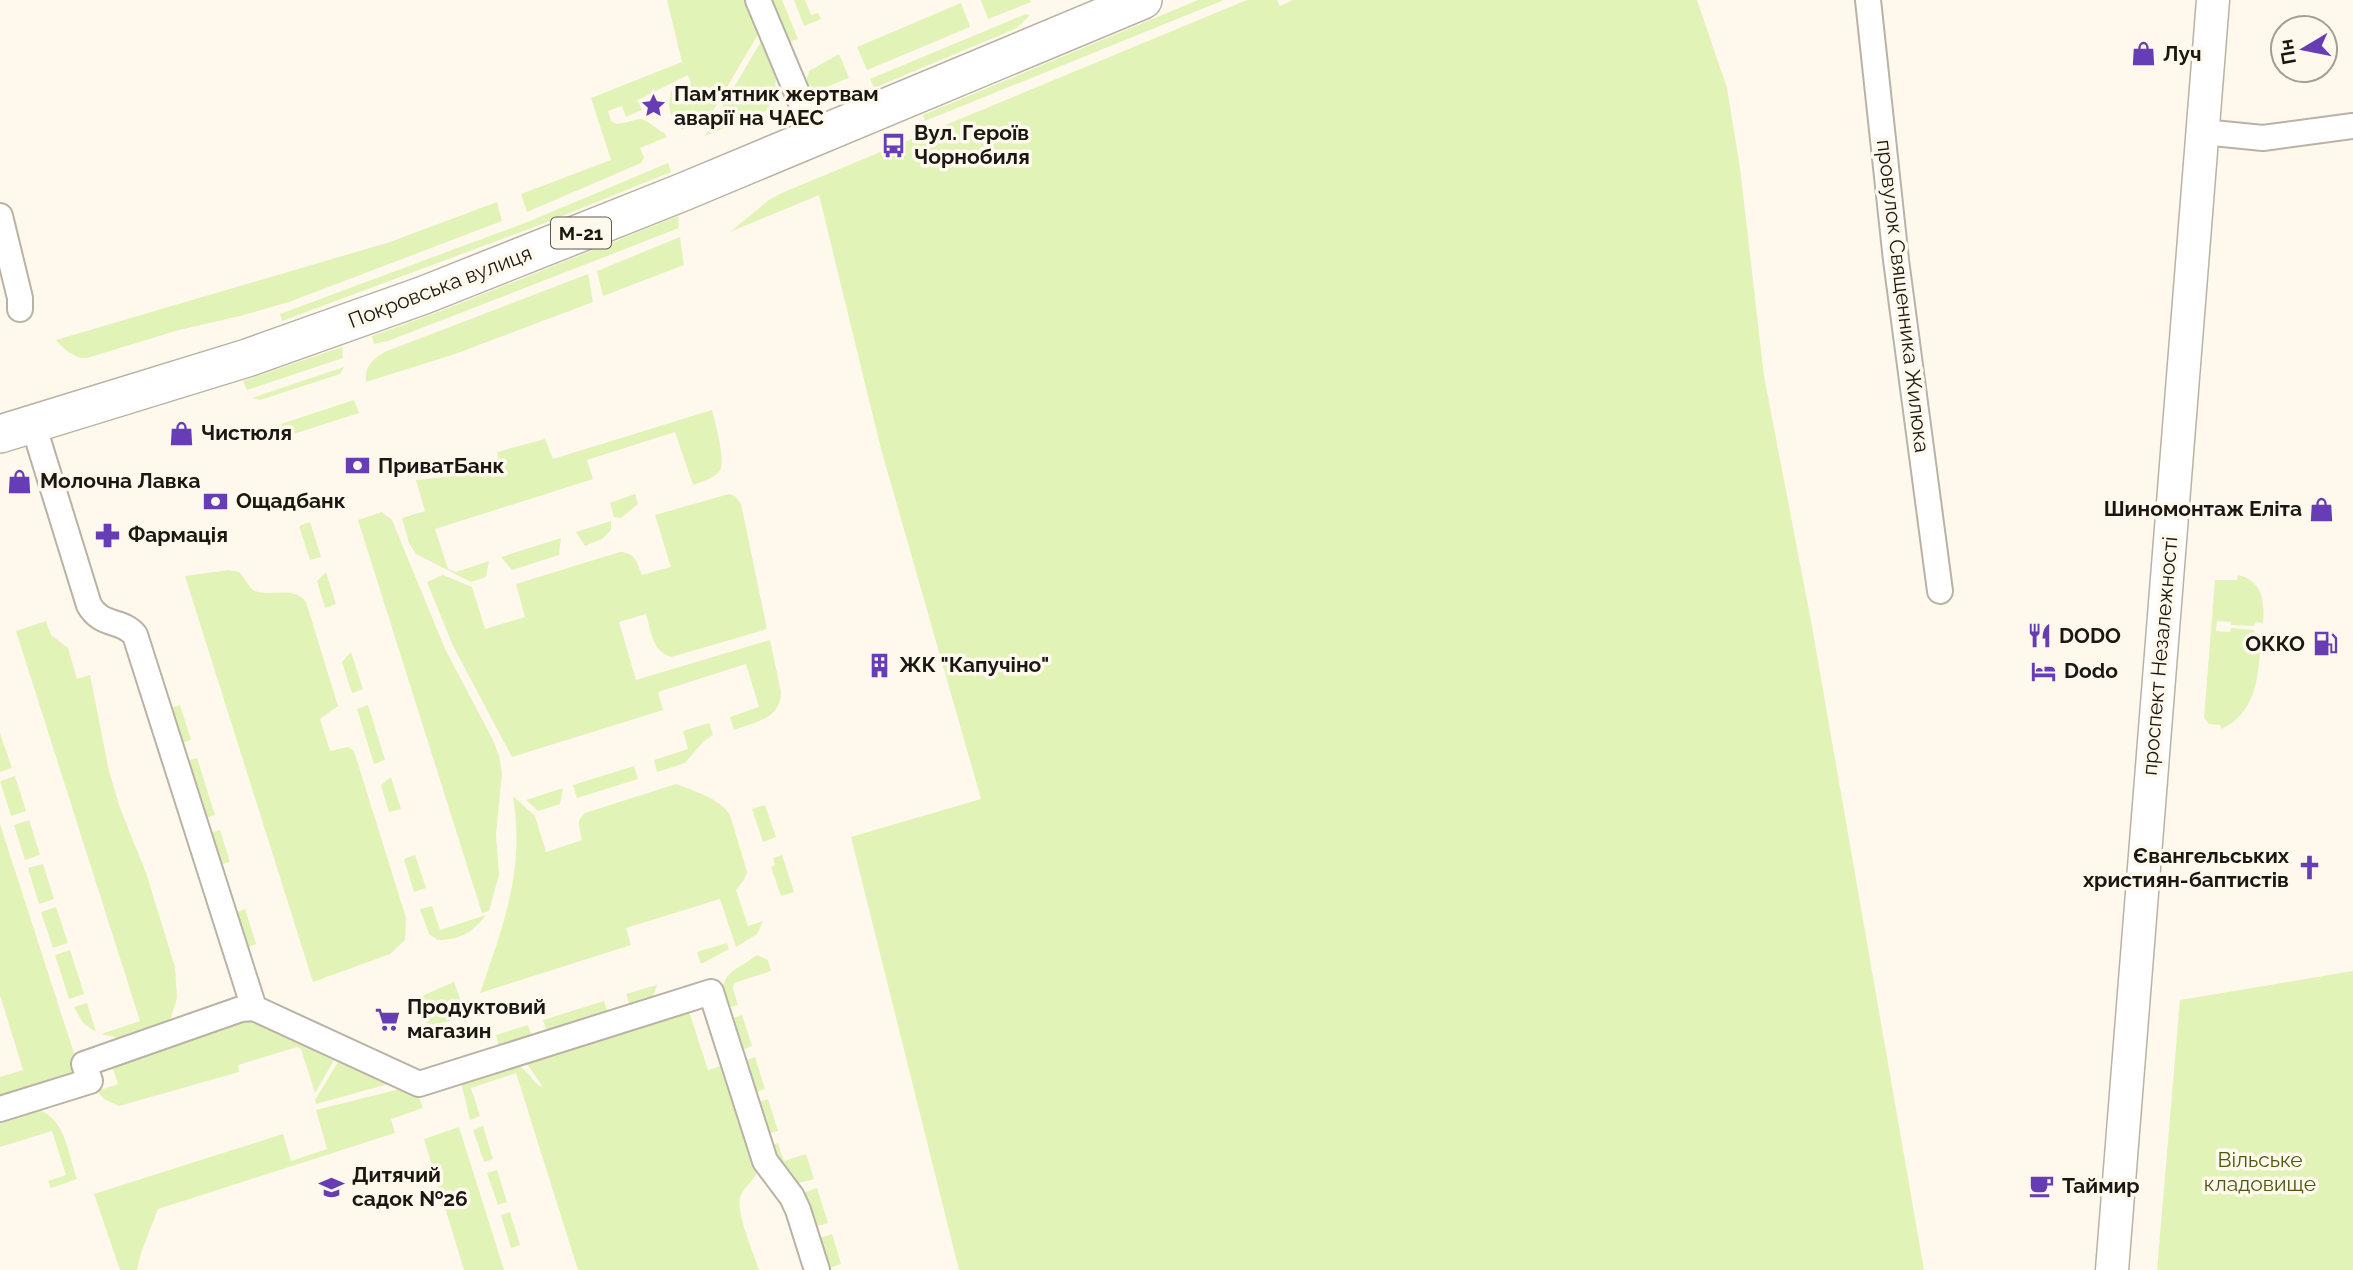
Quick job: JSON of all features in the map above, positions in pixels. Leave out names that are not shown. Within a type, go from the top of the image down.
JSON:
[{"type":"highway","name":"Покровська вулиця","points":[[16,429],[247,358],[424,295],[1143,0]]},
{"type":"main road","name":"проспект Незалежності","points":[[2112,1270],[2213,0]]},
{"type":"street","points":[[758,0],[815,136]]},
{"type":"street","name":"провулок Священника Жилюка","points":[[1868,0],[1896,260],[1940,591]]},
{"type":"street","points":[[2203,132],[2263,138],[2353,126]]},
{"type":"street","points":[[0,216],[20,298],[20,309]]},
{"type":"street","points":[[16,429],[89,605],[99,618],[128,628],[135,635],[254,1008]]},
{"type":"street","points":[[0,1109],[90,1081],[84,1063],[241,1009],[254,1008],[419,1084],[710,992],[765,1161],[792,1197],[817,1270]]},
{"type":"green space","points":[[667,0],[746,0],[760,31],[710,116],[682,130],[672,119],[669,106],[671,91],[691,83],[688,75],[638,100],[642,110],[626,117],[622,106],[608,111],[611,121],[617,124],[642,119],[664,132],[667,137],[640,148],[644,158],[641,163],[527,212],[521,194],[611,160],[591,98],[682,62]]},
{"type":"green space","points":[[768,0],[782,0],[798,39],[789,42]]},
{"type":"green space","points":[[794,0],[805,0],[811,15],[818,13],[821,19],[804,26]]},
{"type":"green space","points":[[981,0],[1030,0],[1031,2],[988,19]]},
{"type":"green space","points":[[1198,0],[1224,0],[925,121],[923,115]]},
{"type":"green space","points":[[1247,0],[1277,0],[1280,6],[1293,0],[1697,0],[1727,88],[1740,168],[1764,376],[1811,621],[1924,1270],[959,1270],[851,837],[981,799],[881,449],[819,195],[730,232],[769,200],[784,192]]},
{"type":"green space","points":[[961,3],[970,27],[867,70],[857,47]]},
{"type":"green space","points":[[1026,14],[1030,15],[1017,28],[874,88],[870,79]]},
{"type":"green space","points":[[763,38],[776,81],[768,110],[705,136]]},
{"type":"green space","points":[[839,54],[849,78],[816,91],[806,82],[809,71]]},
{"type":"green space","points":[[668,163],[671,172],[545,223],[282,321],[280,314],[530,221]]},
{"type":"green space","points":[[497,202],[502,221],[289,302],[179,330],[87,358],[74,355],[56,340],[390,242]]},
{"type":"green space","points":[[678,216],[679,228],[388,341],[374,344],[372,336]]},
{"type":"green space","points":[[680,237],[684,265],[603,296],[597,271]]},
{"type":"green space","points":[[588,274],[593,302],[455,354],[366,382],[371,363],[387,351]]},
{"type":"green space","points":[[342,347],[343,358],[247,390],[243,381]]},
{"type":"green space","points":[[344,367],[340,374],[260,400],[252,398]]},
{"type":"green space","points":[[354,400],[359,413],[284,437],[281,424]]},
{"type":"green space","points":[[712,410],[722,461],[719,472],[713,477],[693,485],[675,432],[587,460],[593,479],[435,529],[448,569],[456,572],[489,561],[486,577],[471,582],[416,554],[409,543],[402,518],[425,511],[416,480],[500,471],[497,452],[545,439],[553,459]]},
{"type":"green space","points":[[635,494],[638,504],[621,518],[614,517],[610,503]]},
{"type":"green space","points":[[729,494],[735,496],[741,504],[767,629],[671,657],[656,645],[646,614],[619,622],[636,680],[770,640],[781,692],[777,708],[758,722],[734,730],[730,717],[759,707],[746,664],[658,692],[663,710],[512,757],[453,646],[427,582],[443,575],[472,587],[485,629],[525,617],[516,584],[620,552],[633,557],[642,575],[671,567],[655,515]]},
{"type":"green space","points":[[382,512],[392,520],[445,649],[499,756],[502,773],[496,834],[499,875],[489,911],[482,913],[358,520]]},
{"type":"green space","points":[[611,521],[611,530],[602,539],[585,546],[576,532]]},
{"type":"green space","points":[[310,522],[321,557],[310,560],[299,526]]},
{"type":"green space","points":[[561,538],[559,555],[512,570],[501,557]]},
{"type":"green space","points":[[229,570],[239,572],[255,591],[296,594],[306,602],[338,706],[320,719],[330,751],[348,747],[354,751],[406,918],[405,940],[390,954],[313,982],[185,576]]},
{"type":"green space","points":[[326,572],[336,604],[325,608],[317,581]]},
{"type":"green space","points":[[2238,575],[2257,587],[2262,599],[2263,623],[2255,622],[2254,626],[2231,625],[2231,622],[2217,621],[2216,631],[2230,632],[2231,628],[2254,630],[2252,651],[2260,653],[2259,664],[2255,687],[2246,707],[2240,716],[2221,729],[2220,725],[2209,724],[2204,718],[2215,580],[2237,580]]},
{"type":"green space","points":[[46,621],[51,635],[68,648],[77,679],[90,675],[109,771],[120,808],[146,873],[175,967],[177,998],[170,1021],[123,1039],[101,1034],[140,1021],[16,631]]},
{"type":"green space","points":[[351,652],[363,689],[352,693],[342,662]]},
{"type":"green space","points":[[180,705],[191,740],[181,743],[170,708]]},
{"type":"green space","points":[[368,705],[385,760],[374,764],[357,709]]},
{"type":"green space","points":[[709,723],[713,735],[703,742],[685,763],[657,772],[654,760],[688,749],[683,731]]},
{"type":"green space","points":[[0,733],[12,768],[0,772]]},
{"type":"green space","points":[[197,758],[215,815],[204,819],[186,761]]},
{"type":"green space","points":[[634,766],[638,779],[577,798],[573,785]]},
{"type":"green space","points":[[15,776],[26,811],[11,816],[0,781]]},
{"type":"green space","points":[[391,777],[401,809],[389,812],[381,785]]},
{"type":"green space","points":[[676,784],[713,800],[730,815],[747,872],[736,890],[748,926],[763,921],[757,934],[736,947],[720,899],[626,928],[631,945],[480,993],[504,920],[514,873],[516,823],[513,796],[535,816],[546,852],[582,840],[579,822],[585,813]]},
{"type":"green space","points":[[563,788],[560,804],[538,811],[526,800]]},
{"type":"green space","points":[[765,805],[776,837],[763,842],[752,809]]},
{"type":"green space","points":[[29,820],[40,855],[25,860],[14,825]]},
{"type":"green space","points":[[0,824],[81,1075],[0,1100],[0,1077],[23,1070],[0,995]]},
{"type":"green space","points":[[220,830],[230,862],[219,865],[209,833]]},
{"type":"green space","points":[[415,855],[426,888],[414,892],[404,859]]},
{"type":"green space","points":[[782,855],[794,892],[781,896],[771,867],[775,865],[773,858]]},
{"type":"green space","points":[[43,864],[54,899],[39,904],[28,868]]},
{"type":"green space","points":[[432,906],[440,930],[486,915],[465,934],[438,940],[429,934],[420,909]]},
{"type":"green space","points":[[56,907],[68,943],[53,948],[41,912]]},
{"type":"green space","points":[[245,909],[256,944],[245,948],[234,913]]},
{"type":"green space","points":[[727,943],[729,949],[701,964],[697,952]]},
{"type":"green space","points":[[70,950],[84,994],[69,999],[55,955]]},
{"type":"green space","points":[[757,955],[768,960],[771,971],[734,983],[738,1005],[727,1008],[723,988],[725,981],[733,971]]},
{"type":"green space","name":"Вільське кладовище","points":[[2353,971],[2353,1270],[2157,1270],[2180,1000]]},
{"type":"green space","points":[[454,982],[466,1016],[428,1027],[420,1004],[424,995]]},
{"type":"green space","points":[[657,985],[652,999],[630,1006],[626,994]]},
{"type":"green space","points":[[604,1001],[608,1013],[547,1032],[543,1020]]},
{"type":"green space","points":[[87,1003],[96,1032],[83,1023],[74,1007]]},
{"type":"green space","points":[[687,1005],[708,1070],[727,1064],[759,1161],[755,1176],[741,1195],[740,1210],[759,1270],[578,1270],[516,1073],[471,1088],[480,1116],[470,1120],[462,1077],[501,1065],[516,1065],[543,1087],[522,1057]]},
{"type":"green space","points":[[257,1012],[340,1050],[315,1093],[301,1049],[297,1047],[238,1065],[239,1072],[119,1106],[104,1099],[97,1091],[118,1084],[111,1063]]},
{"type":"green space","points":[[742,1015],[752,1046],[740,1051],[730,1019]]},
{"type":"green space","points":[[528,1025],[532,1037],[499,1047],[496,1035]]},
{"type":"green space","points":[[344,1052],[403,1080],[316,1104],[315,1100]]},
{"type":"green space","points":[[755,1057],[765,1089],[753,1093],[743,1061]]},
{"type":"green space","points":[[404,1088],[418,1095],[423,1108],[391,1119],[395,1133],[158,1209],[137,1270],[120,1270],[94,1194],[283,1134],[291,1161],[327,1149],[316,1110]]},
{"type":"green space","points":[[768,1099],[778,1131],[766,1134],[756,1103]]},
{"type":"green space","points":[[32,1109],[43,1112],[58,1125],[77,1179],[51,1188],[48,1181],[66,1175],[52,1131],[0,1147],[0,1118]]},
{"type":"green space","points":[[483,1126],[493,1159],[484,1162],[473,1130]]},
{"type":"green space","points":[[459,1127],[504,1270],[464,1270],[424,1139]]},
{"type":"green space","points":[[778,1143],[784,1161],[806,1154],[814,1179],[799,1183],[784,1170],[770,1146]]},
{"type":"green space","points":[[497,1170],[507,1202],[498,1205],[487,1173]]},
{"type":"green space","points":[[817,1188],[828,1223],[814,1227],[803,1193]]},
{"type":"green space","points":[[510,1212],[520,1245],[511,1248],[501,1215]]},
{"type":"green space","points":[[832,1234],[841,1264],[827,1269],[817,1239]]},
{"type":"place","name":"Луч","points":[[2143,54]]},
{"type":"place","name":"Пам'ятник жертвам аварії на ЧАЕС","points":[[654,106]]},
{"type":"place","name":"Вул. Героїв Чорнобиля","points":[[894,145]]},
{"type":"place","name":"Чистюля","points":[[181,433]]},
{"type":"place","name":"ПриватБанк","points":[[358,466]]},
{"type":"place","name":"Молочна Лавка","points":[[20,481]]},
{"type":"place","name":"Ощадбанк","points":[[216,501]]},
{"type":"place","name":"Шиномонтаж Еліта","points":[[2322,509]]},
{"type":"place","name":"Фармація","points":[[108,535]]},
{"type":"place","name":"DODO","points":[[2039,636]]},
{"type":"place","name":"ОККО","points":[[2325,644]]},
{"type":"place","name":"ЖК \"Капучіно\"","points":[[879,665]]},
{"type":"place","name":"Dodo","points":[[2044,671]]},
{"type":"place","name":"Євангельських християн-баптистів","points":[[2309,868]]},
{"type":"place","name":"Продуктовий магазин","points":[[387,1019]]},
{"type":"place","name":"Таймир","points":[[2042,1186]]},
{"type":"place","name":"Дитячий садок №26","points":[[332,1187]]}]
